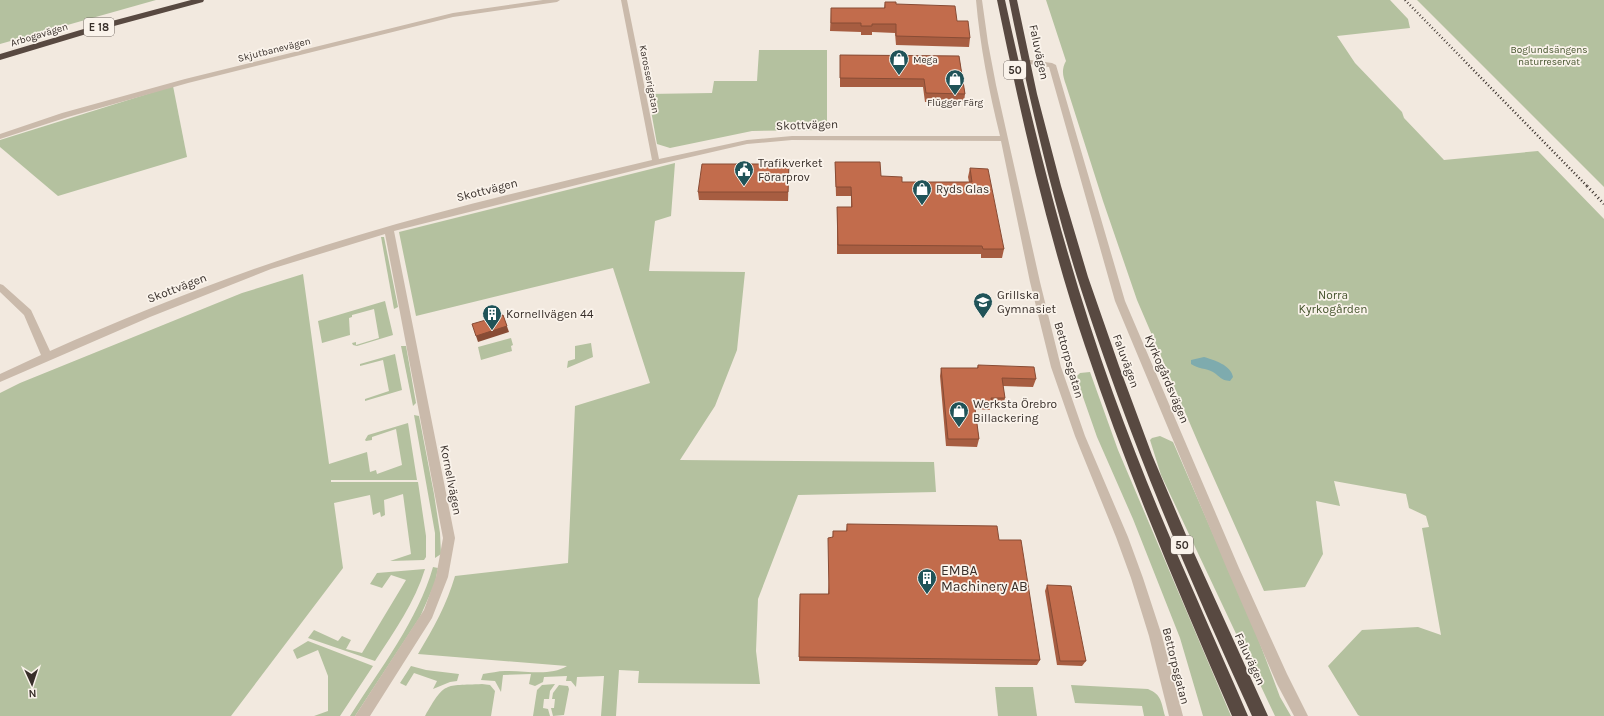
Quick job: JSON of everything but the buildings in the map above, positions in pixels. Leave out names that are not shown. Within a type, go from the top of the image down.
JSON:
[{"type":"highway","name":"Arbogavägen","points":[[0,50],[176,0]]},
{"type":"highway","name":"Arbogavägen","points":[[0,57],[100,27],[200,0]]},
{"type":"highway","name":"Faluvägen","points":[[1001,0],[1039,145],[1063,213],[1092,309],[1147,461],[1197,580],[1260,716]]},
{"type":"highway","name":"Faluvägen","points":[[1013,0],[1026,61],[1039,145],[1060,247],[1107,392],[1140,481],[1171,558],[1240,716]]},
{"type":"street","name":"Skjutbanevägen","points":[[0,137],[65,115],[185,81],[370,35],[452,15],[556,0]]},
{"type":"street","name":"Karosserigatan","points":[[624,0],[656,162]]},
{"type":"street","name":"Bettorpsgatan","points":[[979,0],[987,52],[1005,139],[1039,298],[1058,371],[1087,456],[1118,526],[1144,596],[1157,638],[1176,716]]},
{"type":"street","name":"Kyrkogårdsvägen","points":[[1026,61],[1052,65],[1120,301],[1233,569],[1282,679],[1301,716]]},
{"type":"street","name":"Skottvägen","points":[[0,378],[147,314],[268,267],[389,230],[473,207],[656,162],[747,142],[787,138],[1005,139]]},
{"type":"street","name":"Kornellvägen","points":[[362,716],[435,601],[444,574],[449,538],[389,230]]},
{"type":"street","points":[[0,287],[28,313],[47,357]]},
{"type":"green space","points":[[0,0],[156,0],[0,44]]},
{"type":"green space","name":"Norra Kyrkogården","points":[[1046,0],[1390,0],[1408,19],[1410,28],[1337,36],[1355,63],[1402,112],[1404,118],[1444,160],[1538,151],[1604,219],[1604,716],[1358,715],[1328,666],[1362,630],[1418,627],[1441,635],[1422,528],[1429,527],[1426,516],[1409,508],[1406,494],[1334,481],[1340,506],[1316,501],[1323,554],[1305,587],[1264,591],[1137,300],[1103,201],[1063,76],[1064,64],[1066,61]]},
{"type":"green space","name":"Boglundsängens naturreservat","points":[[1417,0],[1604,0],[1604,187]]},
{"type":"green space","points":[[759,50],[827,50],[827,130],[752,131],[670,148],[657,144],[648,94],[712,93],[714,81],[757,81]]},
{"type":"green space","points":[[173,86],[187,157],[58,196],[0,147],[0,140]]},
{"type":"green space","points":[[675,163],[671,216],[655,221],[649,271],[745,272],[737,350],[715,406],[680,460],[934,462],[936,492],[798,495],[758,599],[756,651],[760,684],[638,683],[639,671],[619,670],[616,716],[601,716],[604,676],[577,677],[576,687],[571,681],[566,681],[567,676],[544,677],[543,682],[535,686],[529,684],[531,674],[503,675],[501,692],[495,681],[481,680],[483,674],[505,671],[545,672],[567,666],[418,654],[439,616],[455,576],[568,563],[575,406],[650,383],[613,268],[416,316],[399,232]]},
{"type":"green space","points":[[381,237],[384,237],[398,307],[394,309]]},
{"type":"green space","points":[[303,274],[329,464],[367,452],[370,472],[376,470],[377,474],[402,465],[396,429],[372,437],[372,440],[365,440],[368,435],[408,423],[417,480],[331,480],[331,482],[418,482],[426,536],[426,557],[424,560],[390,561],[411,554],[403,494],[384,500],[385,515],[381,517],[380,512],[373,515],[370,495],[334,503],[343,568],[231,716],[0,716],[0,393],[20,383],[242,293]]},
{"type":"green space","points":[[385,301],[393,335],[357,346],[353,345],[352,343],[356,342],[356,345],[379,338],[374,309],[352,315],[352,317],[349,318],[350,335],[322,343],[318,321]]},
{"type":"green space","points":[[511,338],[513,345],[511,346],[512,351],[481,360],[478,347]]},
{"type":"green space","points":[[591,343],[593,357],[567,368],[568,361],[575,359],[575,346]]},
{"type":"green space","points":[[401,346],[406,346],[416,403],[413,406]]},
{"type":"green space","points":[[395,354],[402,390],[365,401],[365,399],[389,391],[383,360],[360,366],[360,364]]},
{"type":"green space","points":[[1090,372],[1118,450],[1231,716],[1203,716],[1180,638],[1133,519],[1097,437],[1076,377],[1080,373]]},
{"type":"green space","points":[[414,415],[419,416],[440,533],[441,554],[435,558],[435,533]]},
{"type":"green space","points":[[1160,436],[1173,442],[1256,633],[1280,697],[1291,716],[1275,716],[1161,475],[1150,440]]},
{"type":"green space","points":[[433,567],[438,568],[435,583],[420,617],[355,716],[350,716],[408,625],[418,606]]},
{"type":"green space","points":[[425,569],[410,605],[375,661],[308,638],[314,630],[338,641],[342,636],[351,640],[346,649],[362,653],[406,580],[391,575],[382,588],[370,584],[377,573]]},
{"type":"green space","points":[[308,641],[373,666],[340,716],[314,716],[328,711],[328,676],[318,650],[297,659],[293,650]]},
{"type":"green space","points":[[411,666],[426,670],[459,674],[457,681],[450,682],[433,689],[437,681],[414,673],[406,686],[400,683]]},
{"type":"green space","points":[[555,684],[550,691],[549,699],[544,699],[543,708],[548,709],[550,716],[533,716],[537,690],[542,685]]},
{"type":"green space","points":[[460,685],[490,685],[495,691],[491,716],[425,716],[437,697],[447,688]]},
{"type":"green space","points":[[559,685],[568,686],[569,689],[564,715],[553,716],[551,708],[554,708],[555,699],[552,699],[553,693]]},
{"type":"green space","points":[[1071,685],[1148,689],[1153,691],[1158,696],[1162,703],[1165,716],[1144,716],[1142,706],[1075,703]]},
{"type":"green space","points":[[995,687],[1033,687],[1037,716],[998,716]]},
{"type":"water","points":[[1204,357],[1226,366],[1232,373],[1233,377],[1230,381],[1222,379],[1210,371],[1191,364],[1191,360]]},
{"type":"railway","points":[[1405,0],[1588,187]]},
{"type":"railway","points":[[1587,186],[1604,204]]},
{"type":"place","name":"Mega","points":[[899,76]]},
{"type":"place","name":"Flügger Färg","points":[[955,96]]},
{"type":"place","name":"Trafikverket Förarprov","points":[[744,187]]},
{"type":"place","name":"Ryds Glas","points":[[922,206]]},
{"type":"place","name":"Grillska Gymnasiet","points":[[983,319]]},
{"type":"place","name":"Kornellvägen 44","points":[[492,331]]},
{"type":"place","name":"Werksta Örebro Billackering","points":[[959,428]]},
{"type":"place","name":"EMBA Machinery AB","points":[[927,595]]}]
